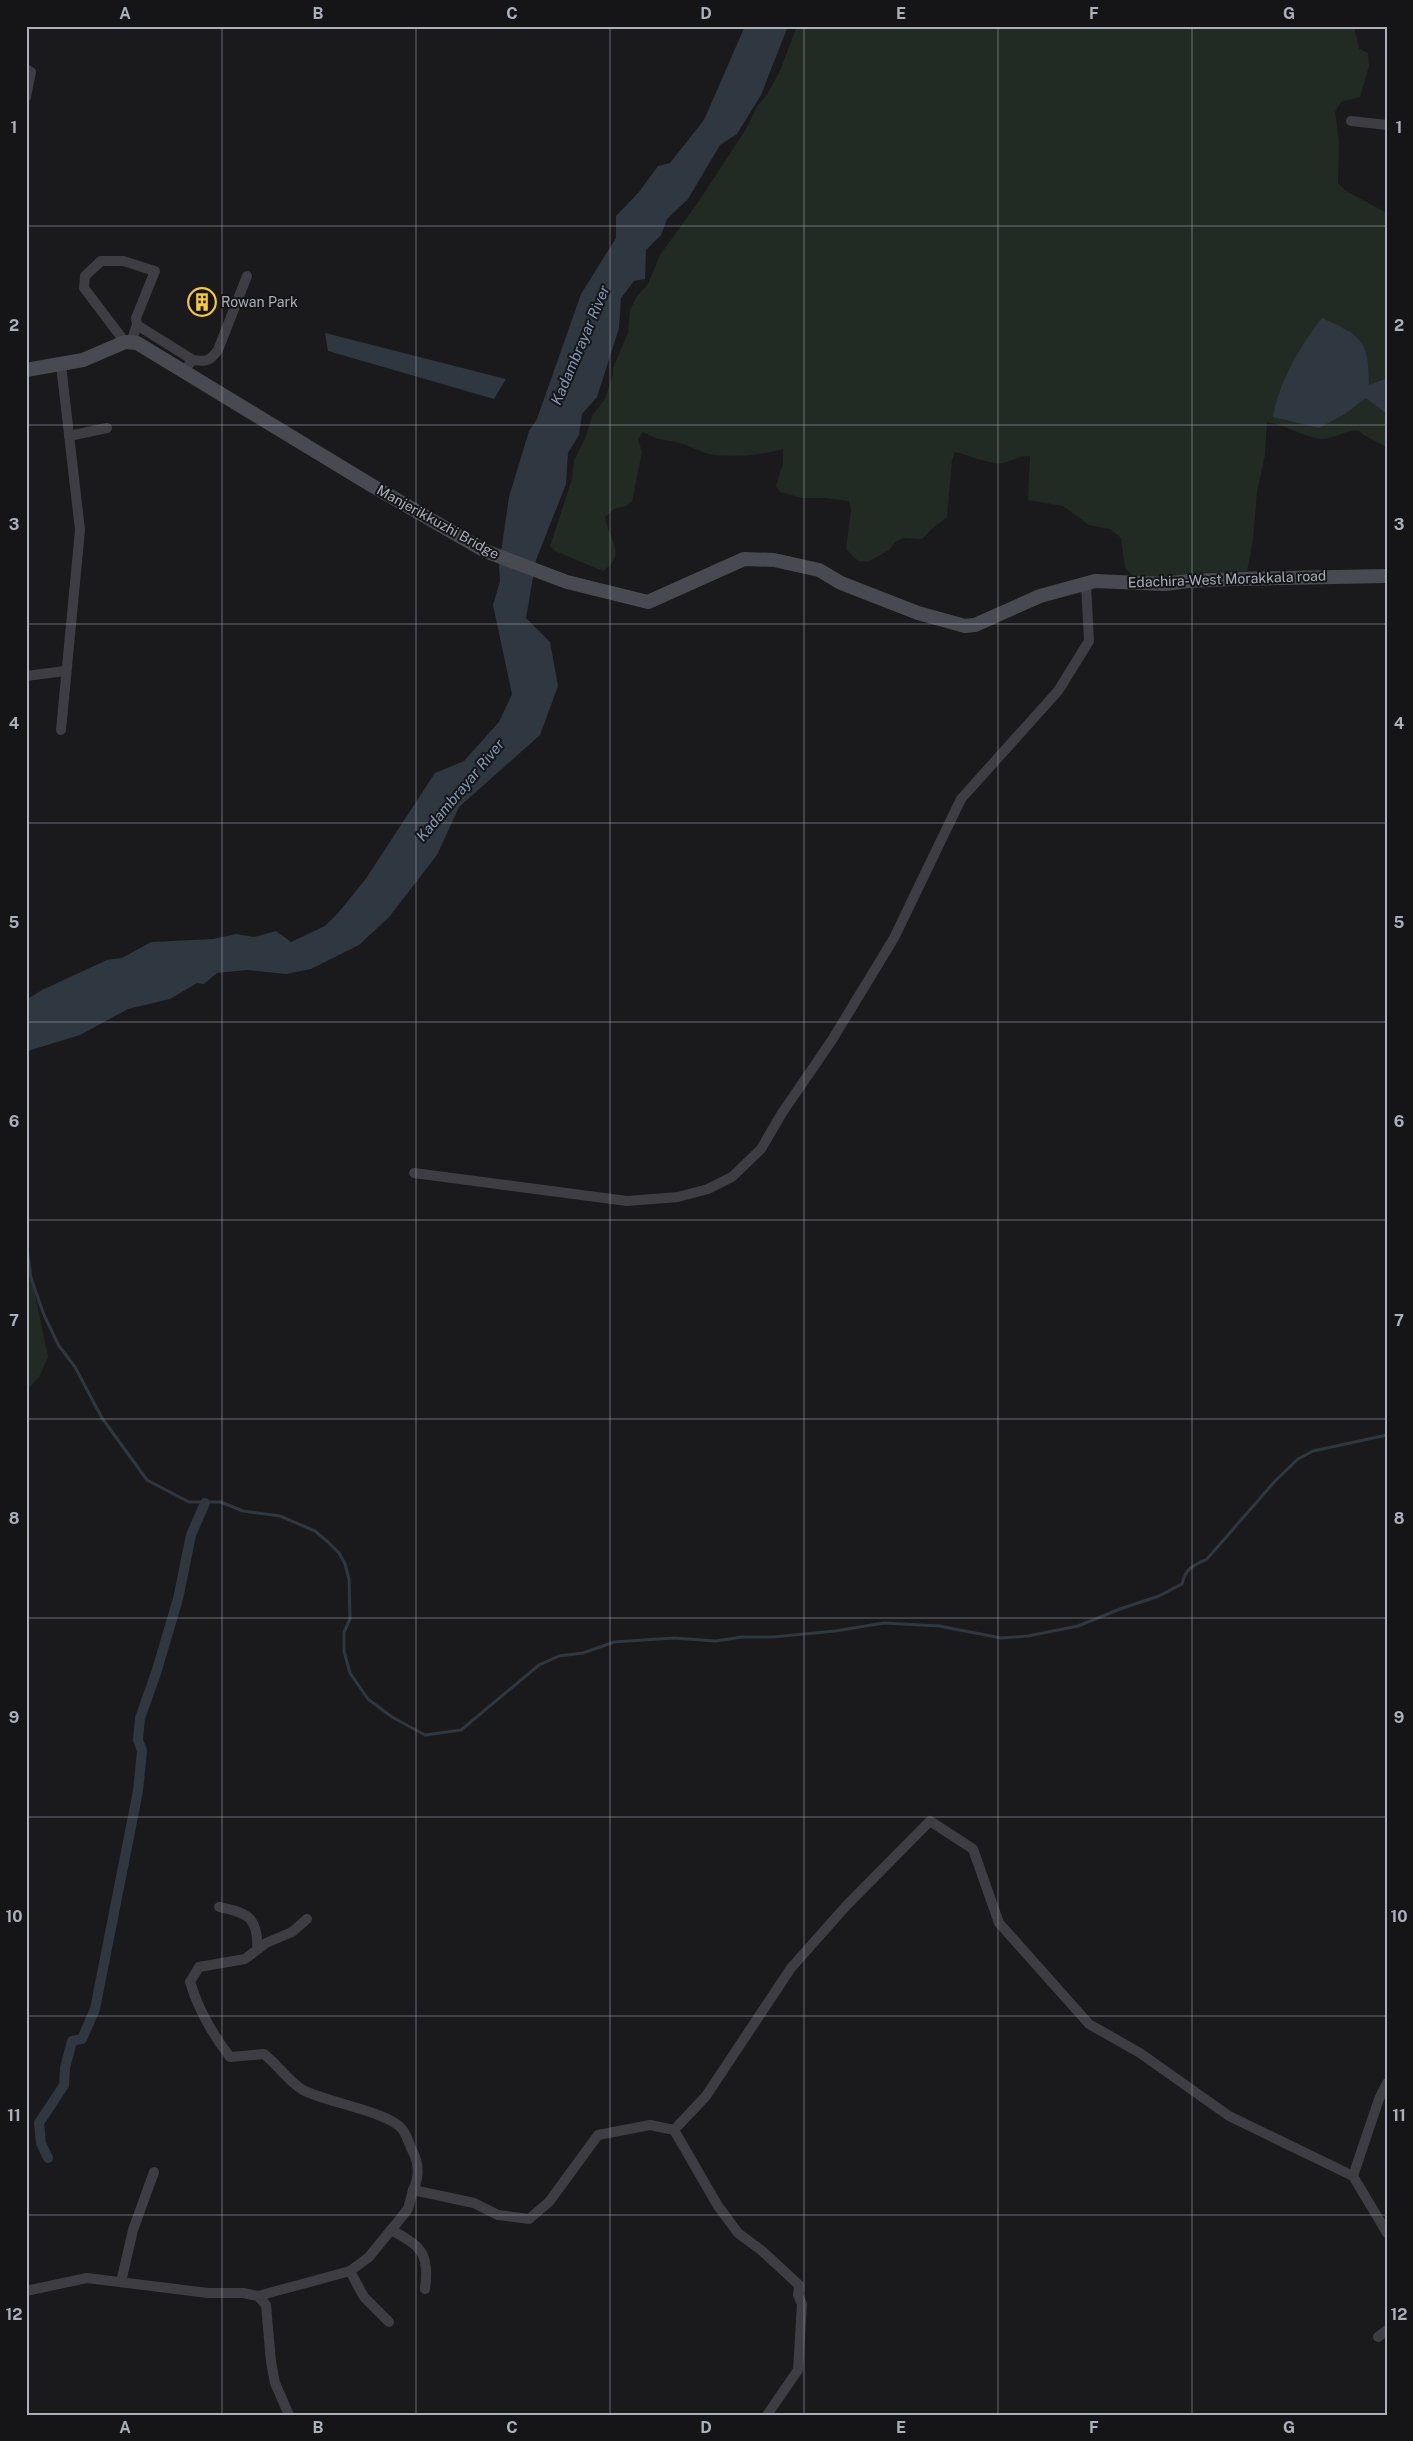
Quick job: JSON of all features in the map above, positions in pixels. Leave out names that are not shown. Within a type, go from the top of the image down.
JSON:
[{"type":"main road","points":[[26,370],[83,360],[128,342]]},
{"type":"main road","name":"Manjerikkuzhi Bridge","points":[[128,342],[183,371],[371,485],[485,551],[567,582],[648,602]]},
{"type":"main road","name":"Edachira-West Morakkala road","points":[[648,602],[744,559],[774,560],[820,570],[841,583],[918,613],[965,626],[975,624],[1040,596],[1095,581],[1165,584],[1233,579],[1387,576]]},
{"type":"street","points":[[26,69],[31,72],[26,97]]},
{"type":"street","points":[[1351,121],[1387,125]]},
{"type":"street","points":[[101,261],[123,261],[155,271],[136,318],[137,325],[128,342],[84,288],[85,276],[101,261]]},
{"type":"street","points":[[137,325],[193,360],[206,362],[218,350],[247,276]]},
{"type":"street","points":[[183,371],[193,360]]},
{"type":"street","points":[[61,365],[80,530],[65,671],[66,680],[61,730]]},
{"type":"street","points":[[69,436],[107,428]]},
{"type":"street","points":[[414,1173],[627,1201],[678,1197],[708,1189],[732,1177],[761,1149],[782,1113],[832,1040],[894,938],[960,799],[1058,691],[1088,641],[1086,584]]},
{"type":"street","points":[[26,676],[65,671]]},
{"type":"street","points":[[674,2130],[706,2096],[791,1968],[846,1906],[930,1821],[973,1849],[999,1923],[1089,2024],[1140,2053],[1230,2116],[1353,2176],[1387,2233]]},
{"type":"street","points":[[219,1908],[241,1911],[250,1916],[258,1938],[257,1949]]},
{"type":"street","points":[[26,2291],[87,2278],[208,2293],[243,2293],[258,2296],[350,2271],[369,2257],[408,2209],[416,2182],[418,2162],[403,2130],[396,2124],[304,2091],[264,2054],[230,2057],[220,2045],[195,1998],[190,1982],[199,1967],[245,1959],[257,1949],[292,1932],[307,1919]]},
{"type":"street","points":[[1353,2176],[1379,2099],[1387,2083]]},
{"type":"street","points":[[413,2190],[474,2203],[498,2215],[528,2218],[549,2202],[598,2135],[650,2125],[674,2130],[718,2206],[738,2233],[799,2285],[798,2296],[802,2304],[798,2370],[767,2415]]},
{"type":"street","points":[[121,2282],[133,2230],[154,2172]]},
{"type":"street","points":[[391,2230],[415,2243],[424,2254],[428,2272],[425,2289]]},
{"type":"street","points":[[350,2271],[364,2297],[389,2322]]},
{"type":"street","points":[[258,2296],[266,2305],[275,2383],[289,2415]]},
{"type":"street","points":[[1378,2337],[1387,2330]]},
{"type":"shaded area","points":[[797,26],[1354,26],[1359,49],[1368,53],[1369,66],[1360,97],[1341,102],[1335,112],[1339,140],[1338,183],[1346,191],[1387,213],[1387,448],[1359,431],[1350,431],[1321,439],[1267,422],[1265,455],[1257,492],[1253,539],[1247,571],[1193,573],[1163,578],[1134,577],[1125,568],[1121,538],[1110,529],[1089,525],[1063,506],[1028,500],[1030,456],[1003,463],[994,463],[955,452],[952,460],[947,517],[922,539],[903,538],[895,542],[889,550],[868,562],[858,561],[846,549],[851,510],[849,501],[802,498],[780,492],[776,486],[783,463],[783,449],[746,455],[727,456],[709,454],[680,443],[655,438],[643,432],[638,439],[642,452],[632,501],[626,506],[614,509],[605,517],[615,552],[610,565],[603,571],[555,551],[550,546],[572,479],[574,460],[585,439],[592,416],[605,399],[613,368],[628,333],[630,310],[637,296],[648,284],[660,255],[697,204],[746,129],[757,106],[766,96],[780,71]]},
{"type":"shaded area","points":[[26,1250],[48,1357],[39,1377],[26,1391]]},
{"type":"water","name":"Kadambrayar River","points":[[745,26],[788,26],[761,95],[737,134],[720,145],[688,199],[667,219],[661,235],[646,250],[645,279],[634,281],[621,298],[619,328],[597,397],[582,414],[579,435],[568,453],[566,484],[536,560],[526,618],[550,642],[558,686],[540,735],[459,807],[437,855],[389,917],[359,945],[311,969],[286,974],[247,970],[217,973],[204,984],[197,983],[170,999],[128,1009],[80,1035],[26,1053],[26,1000],[42,990],[107,960],[122,958],[151,942],[213,939],[236,934],[254,937],[276,931],[291,942],[325,926],[365,880],[435,773],[464,761],[499,722],[512,694],[493,605],[500,581],[499,566],[509,497],[529,431],[537,419],[581,294],[616,238],[616,216],[639,192],[658,166],[670,163],[704,120]]},
{"type":"water","points":[[1322,318],[1346,330],[1360,341],[1365,349],[1367,358],[1369,385],[1387,378],[1387,414],[1366,398],[1345,414],[1319,428],[1273,417],[1285,378],[1306,340]]},
{"type":"water","points":[[325,333],[506,379],[494,399],[328,351]]},
{"type":"waterway","points":[[26,1241],[31,1278],[44,1315],[59,1346],[75,1367],[102,1418],[147,1480],[189,1502],[221,1502],[243,1511],[280,1516],[315,1531],[328,1542],[339,1553],[345,1564],[349,1579],[350,1619],[344,1632],[344,1651],[350,1673],[368,1699],[392,1717],[425,1735],[461,1730],[539,1665],[559,1656],[583,1653],[614,1642],[673,1638],[716,1641],[742,1637],[773,1637],[835,1631],[884,1623],[939,1626],[1001,1638],[1028,1636],[1078,1626],[1159,1596],[1182,1584],[1188,1571],[1207,1559],[1276,1480],[1298,1459],[1313,1451],[1387,1435]]},
{"type":"waterway","points":[[48,2158],[41,2143],[39,2123],[64,2085],[65,2068],[72,2041],[82,2039],[95,2009],[138,1791],[142,1751],[138,1740],[140,1718],[156,1673],[178,1599],[191,1535],[205,1503]]},
{"type":"place","name":"Rowan Park","points":[[202,302]]}]
